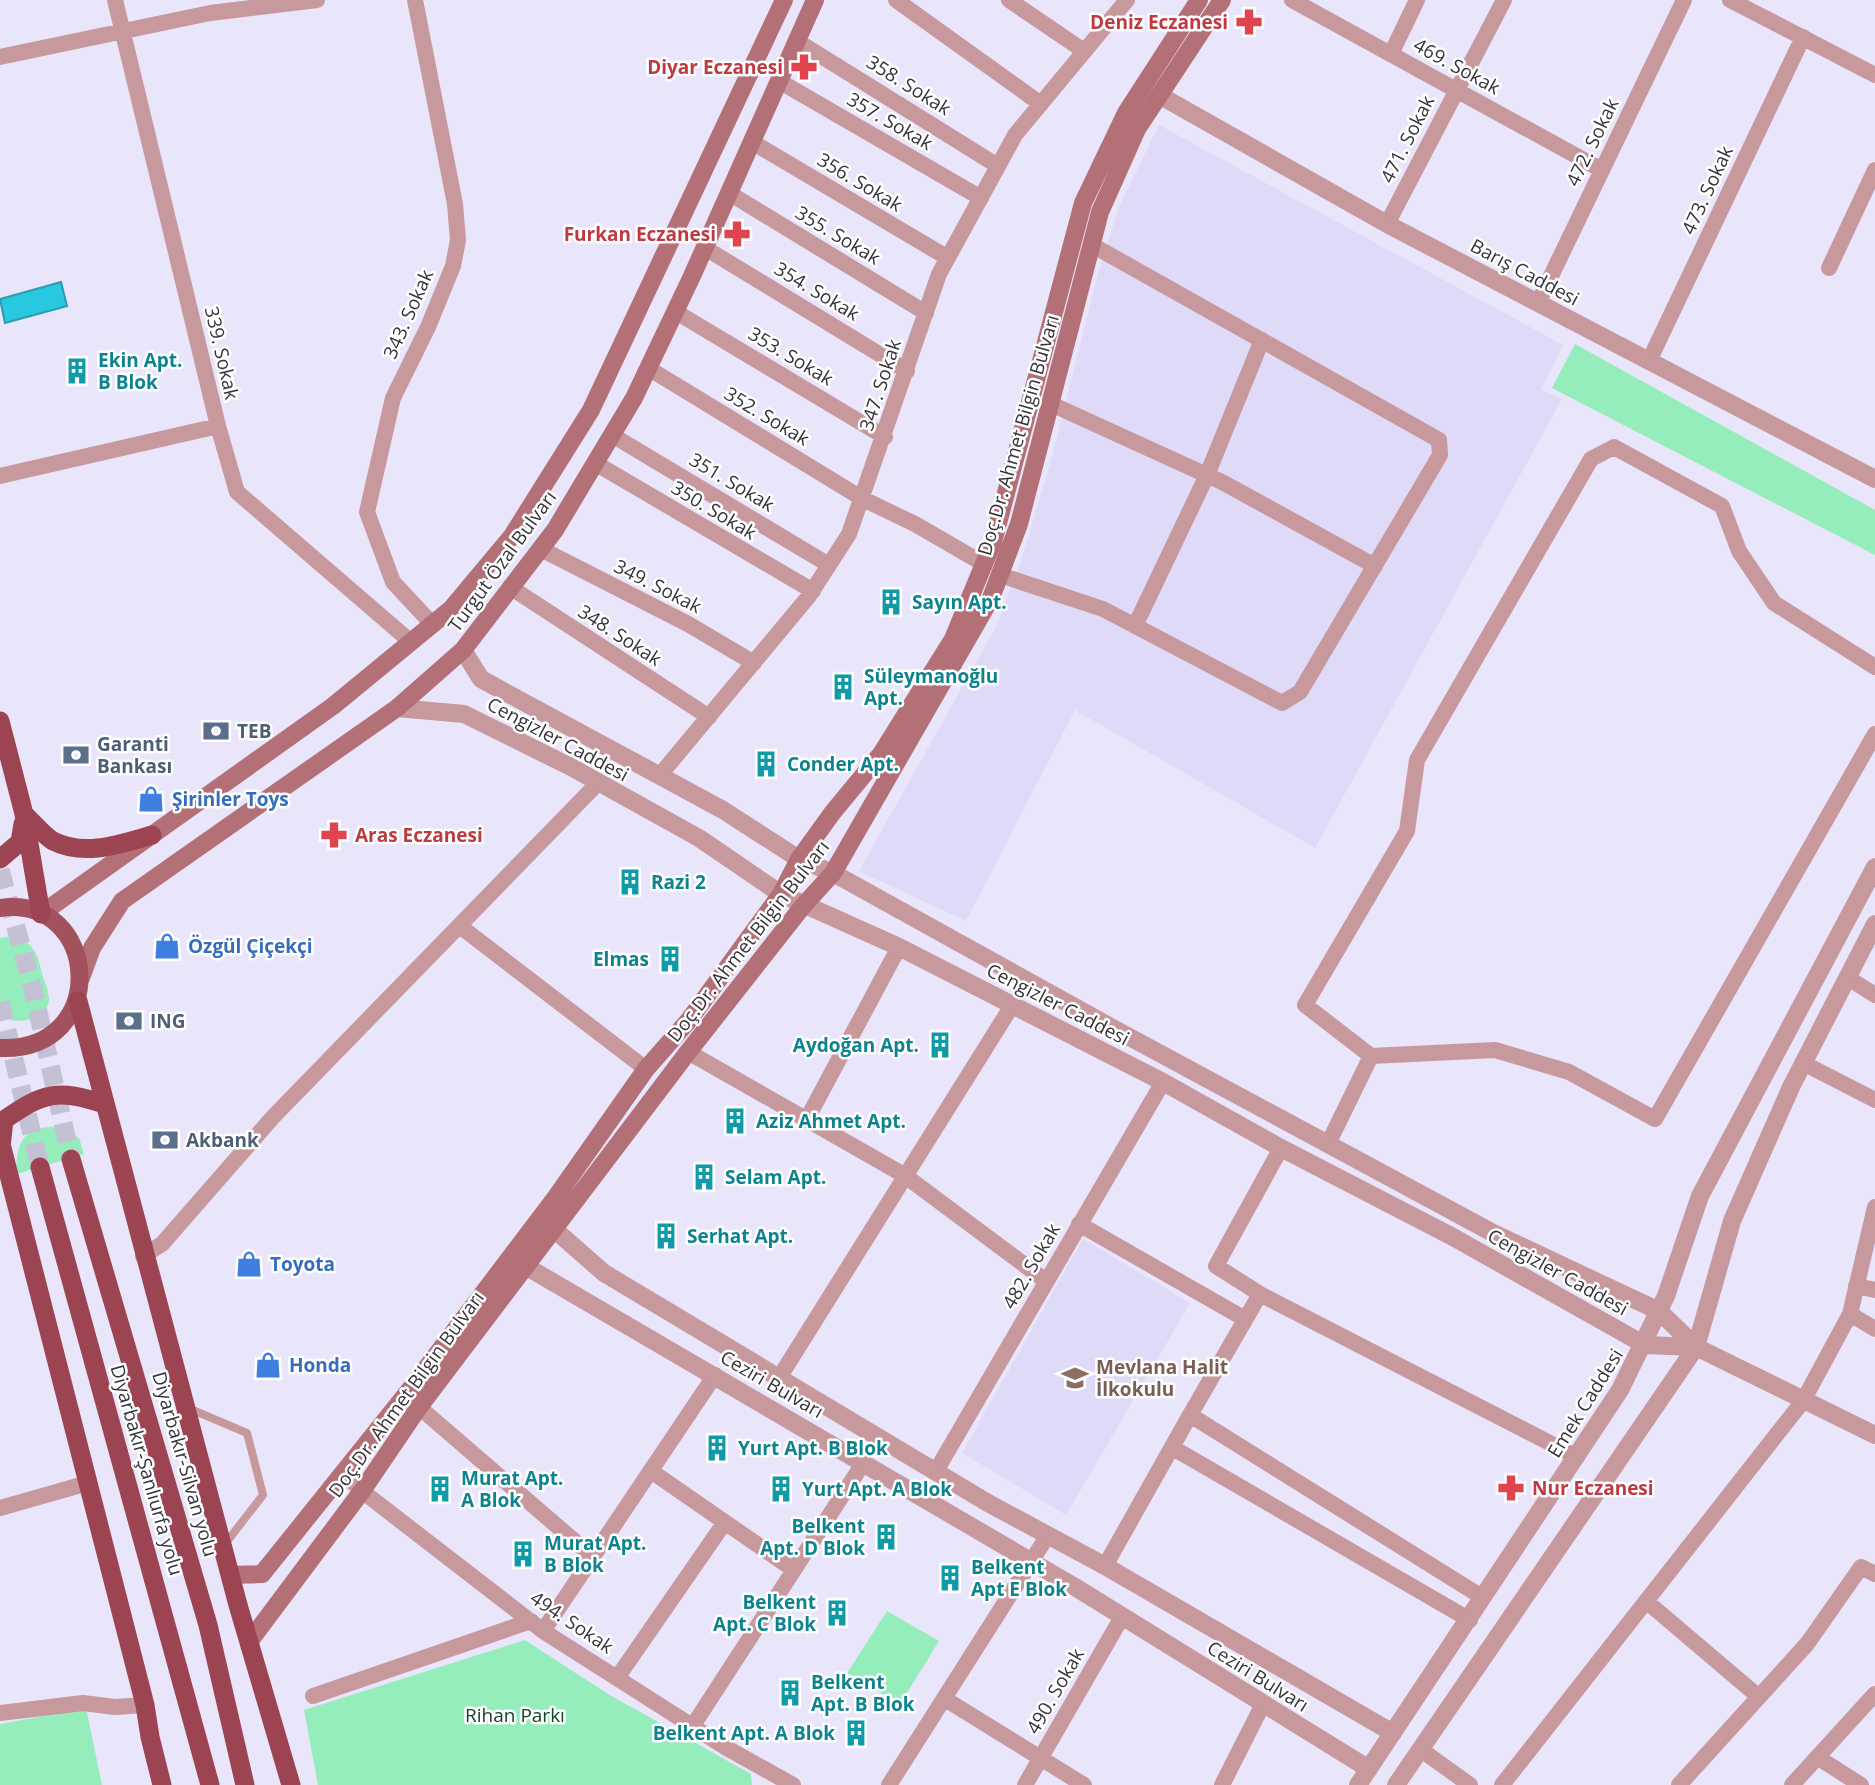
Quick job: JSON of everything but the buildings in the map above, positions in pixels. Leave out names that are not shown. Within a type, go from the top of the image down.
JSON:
[{"type":"highway","points":[[0,721],[24,814],[41,914]]},
{"type":"highway","points":[[24,814],[52,840],[76,847],[106,848],[152,835]]},
{"type":"highway","points":[[0,859],[20,842],[24,814]]},
{"type":"highway","points":[[78,1001],[184,1407],[248,1642],[291,1785]]},
{"type":"highway","points":[[104,1104],[66,1094],[46,1094],[4,1120],[0,1144],[145,1705],[162,1785]]},
{"type":"highway","name":"Diyarbakır-Silvan yolu","points":[[71,1159],[208,1625],[245,1785]]},
{"type":"highway","name":"Diyarbakır-Şanlıurfa yolu","points":[[40,1167],[210,1785]]},
{"type":"highway","points":[[176,1657],[197,1785]]},
{"type":"highway","points":[[232,1737],[251,1785]]},
{"type":"main road","name":"Turgut Özal Bulvarı","points":[[41,914],[333,706],[451,609],[512,536],[591,410],[785,0]]},
{"type":"main road","name":"Turgut Özal Bulvarı","points":[[82,978],[92,948],[122,901],[397,708],[463,650],[541,549],[612,435],[676,312],[815,0]]},
{"type":"main road","name":"Doç.Dr. Ahmet Bilgin Bulvarı","points":[[231,1576],[262,1574],[514,1252],[646,1069],[689,1020],[780,894],[799,859],[880,754],[953,639],[993,542],[1083,203],[1126,113],[1199,0]]},
{"type":"main road","name":"Doç.Dr. Ahmet Bilgin Bulvarı","points":[[248,1642],[362,1491],[419,1408],[688,1052],[803,906],[833,873],[991,598],[1019,524],[1100,212],[1137,129],[1222,0]]},
{"type":"main road","points":[[0,908],[25,908],[41,914],[69,938],[78,954],[82,978],[78,1001],[55,1033],[39,1043],[20,1048],[0,1048]]},
{"type":"street","name":"339. Sokak","points":[[115,0],[218,426],[237,492],[411,642]]},
{"type":"street","points":[[1,55],[210,13],[317,0]]},
{"type":"street","name":"343. Sokak","points":[[415,0],[455,204],[458,240],[453,266],[428,327],[393,398],[367,512],[393,582],[433,625]]},
{"type":"street","points":[[896,0],[1041,104]]},
{"type":"street","points":[[1009,0],[1084,51]]},
{"type":"street","name":"347. Sokak","points":[[660,775],[813,592],[849,534],[947,258],[1015,135],[1127,0]]},
{"type":"street","name":"469. Sokak","points":[[1292,0],[1602,170]]},
{"type":"street","points":[[1391,54],[1417,0]]},
{"type":"street","name":"471. Sokak","points":[[1387,224],[1504,0]]},
{"type":"street","name":"472. Sokak","points":[[1538,303],[1684,0]]},
{"type":"street","points":[[1730,0],[1875,75]]},
{"type":"street","name":"473. Sokak","points":[[1649,361],[1803,37]]},
{"type":"street","name":"358. Sokak","points":[[797,41],[998,166]]},
{"type":"street","name":"357. Sokak","points":[[779,80],[981,198]]},
{"type":"street","name":"Barış Caddesi","points":[[1159,94],[1387,224],[1875,479]]},
{"type":"street","name":"356. Sokak","points":[[752,142],[947,258]]},
{"type":"street","points":[[1829,268],[1875,170]]},
{"type":"street","name":"355. Sokak","points":[[729,193],[926,313]]},
{"type":"street","points":[[1000,575],[1104,609],[1282,704],[1300,692],[1440,455],[1439,440],[1092,245]]},
{"type":"street","name":"354. Sokak","points":[[705,248],[906,371]]},
{"type":"street","name":"353. Sokak","points":[[676,312],[885,437]]},
{"type":"street","points":[[1135,626],[1207,475],[1262,340]]},
{"type":"street","name":"352. Sokak","points":[[648,368],[863,499],[915,524],[984,564]]},
{"type":"street","points":[[1051,404],[1207,475],[1375,566]]},
{"type":"street","points":[[0,476],[218,426]]},
{"type":"street","name":"351. Sokak","points":[[612,435],[829,565]]},
{"type":"street","points":[[1875,667],[1774,603],[1739,551],[1722,506],[1614,447],[1591,459],[1417,760],[1407,831],[1305,1005],[1371,1056],[1495,1049],[1569,1072],[1655,1119],[1875,734]]},
{"type":"street","name":"350. Sokak","points":[[595,463],[813,592]]},
{"type":"street","name":"349. Sokak","points":[[541,549],[688,624],[754,663]]},
{"type":"street","name":"348. Sokak","points":[[510,587],[709,717]]},
{"type":"street","name":"Cengizler Caddesi","points":[[463,650],[481,679],[723,810],[799,859],[833,873],[1493,1233],[1659,1311],[1696,1347],[1875,1434]]},
{"type":"street","name":"Cengizler Caddesi","points":[[397,708],[464,714],[698,838],[780,894],[899,947],[1163,1082],[1281,1148],[1453,1237],[1645,1345],[1696,1347]]},
{"type":"street","points":[[143,1256],[162,1244],[273,1117],[461,927],[598,783]]},
{"type":"street","name":"Emek Caddesi","points":[[1358,1785],[1577,1457],[1645,1345],[1700,1196],[1875,867]]},
{"type":"street","points":[[1396,1785],[1696,1347],[1732,1221],[1803,1063],[1875,924]]},
{"type":"street","points":[[461,927],[646,1069]]},
{"type":"street","points":[[807,1119],[899,947]]},
{"type":"street","points":[[1847,978],[1875,995]]},
{"type":"street","points":[[779,1378],[1013,1004]]},
{"type":"street","points":[[688,1052],[904,1175],[1046,1281]]},
{"type":"street","points":[[1328,1144],[1371,1056]]},
{"type":"street","points":[[1803,1063],[1875,1100]]},
{"type":"street","name":"482. Sokak","points":[[936,1471],[1163,1082]]},
{"type":"street","points":[[1281,1148],[1216,1266],[1260,1294],[1577,1457]]},
{"type":"street","points":[[1502,1785],[1803,1401],[1850,1314],[1875,1207]]},
{"type":"street","name":"Ceziri Bulvarı","points":[[543,1213],[555,1230],[604,1273],[936,1471],[1393,1732]]},
{"type":"street","points":[[1079,1224],[1245,1319]]},
{"type":"street","name":"Ceziri Bulvarı","points":[[514,1252],[527,1267],[864,1462],[1369,1769]]},
{"type":"street","points":[[1856,1286],[1875,1290]]},
{"type":"street","points":[[1105,1566],[1260,1294]]},
{"type":"street","points":[[1850,1314],[1875,1329]]},
{"type":"street","points":[[313,1696],[537,1626],[593,1557],[715,1375]]},
{"type":"street","points":[[419,1408],[593,1557]]},
{"type":"street","points":[[1190,1415],[1482,1597]]},
{"type":"street","points":[[1173,1448],[1470,1620]]},
{"type":"street","points":[[692,1727],[864,1462]]},
{"type":"street","points":[[651,1471],[794,1570]]},
{"type":"street","name":"494. Sokak","points":[[343,1473],[362,1491],[537,1626],[692,1727],[793,1785]]},
{"type":"street","points":[[0,1508],[88,1483]]},
{"type":"street","points":[[617,1678],[725,1522]]},
{"type":"street","points":[[889,1785],[1048,1535]]},
{"type":"street","points":[[1679,1785],[1807,1644],[1861,1567],[1875,1574]]},
{"type":"street","points":[[1646,1601],[1759,1697]]},
{"type":"street","name":"490. Sokak","points":[[1025,1785],[1122,1617]]},
{"type":"street","points":[[1792,1785],[1875,1694]]},
{"type":"street","points":[[945,1699],[1084,1785]]},
{"type":"street","points":[[0,1713],[83,1703],[115,1707],[145,1705]]},
{"type":"street","points":[[1222,1785],[1263,1704]]},
{"type":"street","points":[[1420,1749],[1470,1785]]},
{"type":"street","points":[[1817,1757],[1861,1785]]},
{"type":"lane","points":[[184,1407],[247,1433],[262,1495],[223,1547]]},
{"type":"shaded area","points":[[1159,125],[1563,345],[1541,390],[1562,399],[1315,848],[1075,710],[966,921],[859,871],[997,625],[1023,555],[1052,457],[1098,274],[1119,207]]},
{"type":"shaded area","name":"Mevlana Halit İlkokulu","points":[[1083,1239],[1190,1303],[1066,1515],[962,1453]]},
{"type":"green space","points":[[1575,344],[1875,510],[1875,555],[1552,388]]},
{"type":"green space","points":[[13,936],[27,942],[35,951],[48,993],[47,1007],[43,1013],[30,1020],[6,1019],[0,1016],[0,938]]},
{"type":"green space","points":[[53,1127],[79,1138],[84,1154],[16,1174],[22,1140],[33,1131]]},
{"type":"green space","points":[[887,1611],[939,1641],[900,1704],[847,1673]]},
{"type":"green space","name":"Rihan Parkı","points":[[525,1640],[608,1694],[751,1774],[752,1785],[318,1785],[304,1710]]},
{"type":"green space","points":[[86,1708],[102,1785],[0,1785],[0,1724]]},
{"type":"water","points":[[61,282],[67,306],[5,323],[0,299]]},
{"type":"tunnel","points":[[0,870],[32,985],[71,1159]]},
{"type":"tunnel","points":[[0,1002],[40,1167]]},
{"type":"place","name":"Deniz Eczanesi","points":[[1249,22]]},
{"type":"place","name":"Diyar Eczanesi","points":[[804,67]]},
{"type":"place","name":"Furkan Eczanesi","points":[[737,234]]},
{"type":"place","name":"Ekin Apt. B Blok","points":[[77,371]]},
{"type":"place","name":"Sayın Apt.","points":[[891,602]]},
{"type":"place","name":"Süleymanoğlu Apt.","points":[[843,687]]},
{"type":"place","name":"TEB","points":[[216,731]]},
{"type":"place","name":"Garanti Bankası","points":[[76,755]]},
{"type":"place","name":"Conder Apt.","points":[[766,764]]},
{"type":"place","name":"Şirinler Toys","points":[[151,799]]},
{"type":"place","name":"Aras Eczanesi","points":[[334,835]]},
{"type":"place","name":"Razi 2","points":[[630,882]]},
{"type":"place","name":"Özgül Çiçekçi","points":[[167,946]]},
{"type":"place","name":"Elmas","points":[[670,959]]},
{"type":"place","name":"ING","points":[[129,1021]]},
{"type":"place","name":"Aydoğan Apt.","points":[[940,1045]]},
{"type":"place","name":"Aziz Ahmet Apt.","points":[[735,1121]]},
{"type":"place","name":"Akbank","points":[[165,1140]]},
{"type":"place","name":"Selam Apt.","points":[[704,1177]]},
{"type":"place","name":"Serhat Apt.","points":[[666,1236]]},
{"type":"place","name":"Toyota","points":[[249,1264]]},
{"type":"place","name":"Honda","points":[[268,1365]]},
{"type":"place","name":"Mevlana Halit İlkokulu","points":[[1075,1378]]},
{"type":"place","name":"Yurt Apt. B Blok","points":[[717,1448]]},
{"type":"place","name":"Nur Eczanesi","points":[[1511,1488]]},
{"type":"place","name":"Murat Apt. A Blok","points":[[440,1489]]},
{"type":"place","name":"Yurt Apt. A Blok","points":[[781,1489]]},
{"type":"place","name":"Belkent Apt. D Blok","points":[[886,1537]]},
{"type":"place","name":"Murat Apt. B Blok","points":[[523,1554]]},
{"type":"place","name":"Belkent Apt E Blok","points":[[950,1578]]},
{"type":"place","name":"Belkent Apt. C Blok","points":[[837,1613]]},
{"type":"place","name":"Belkent Apt. B Blok","points":[[790,1693]]},
{"type":"place","name":"Belkent Apt. A Blok","points":[[856,1733]]}]
